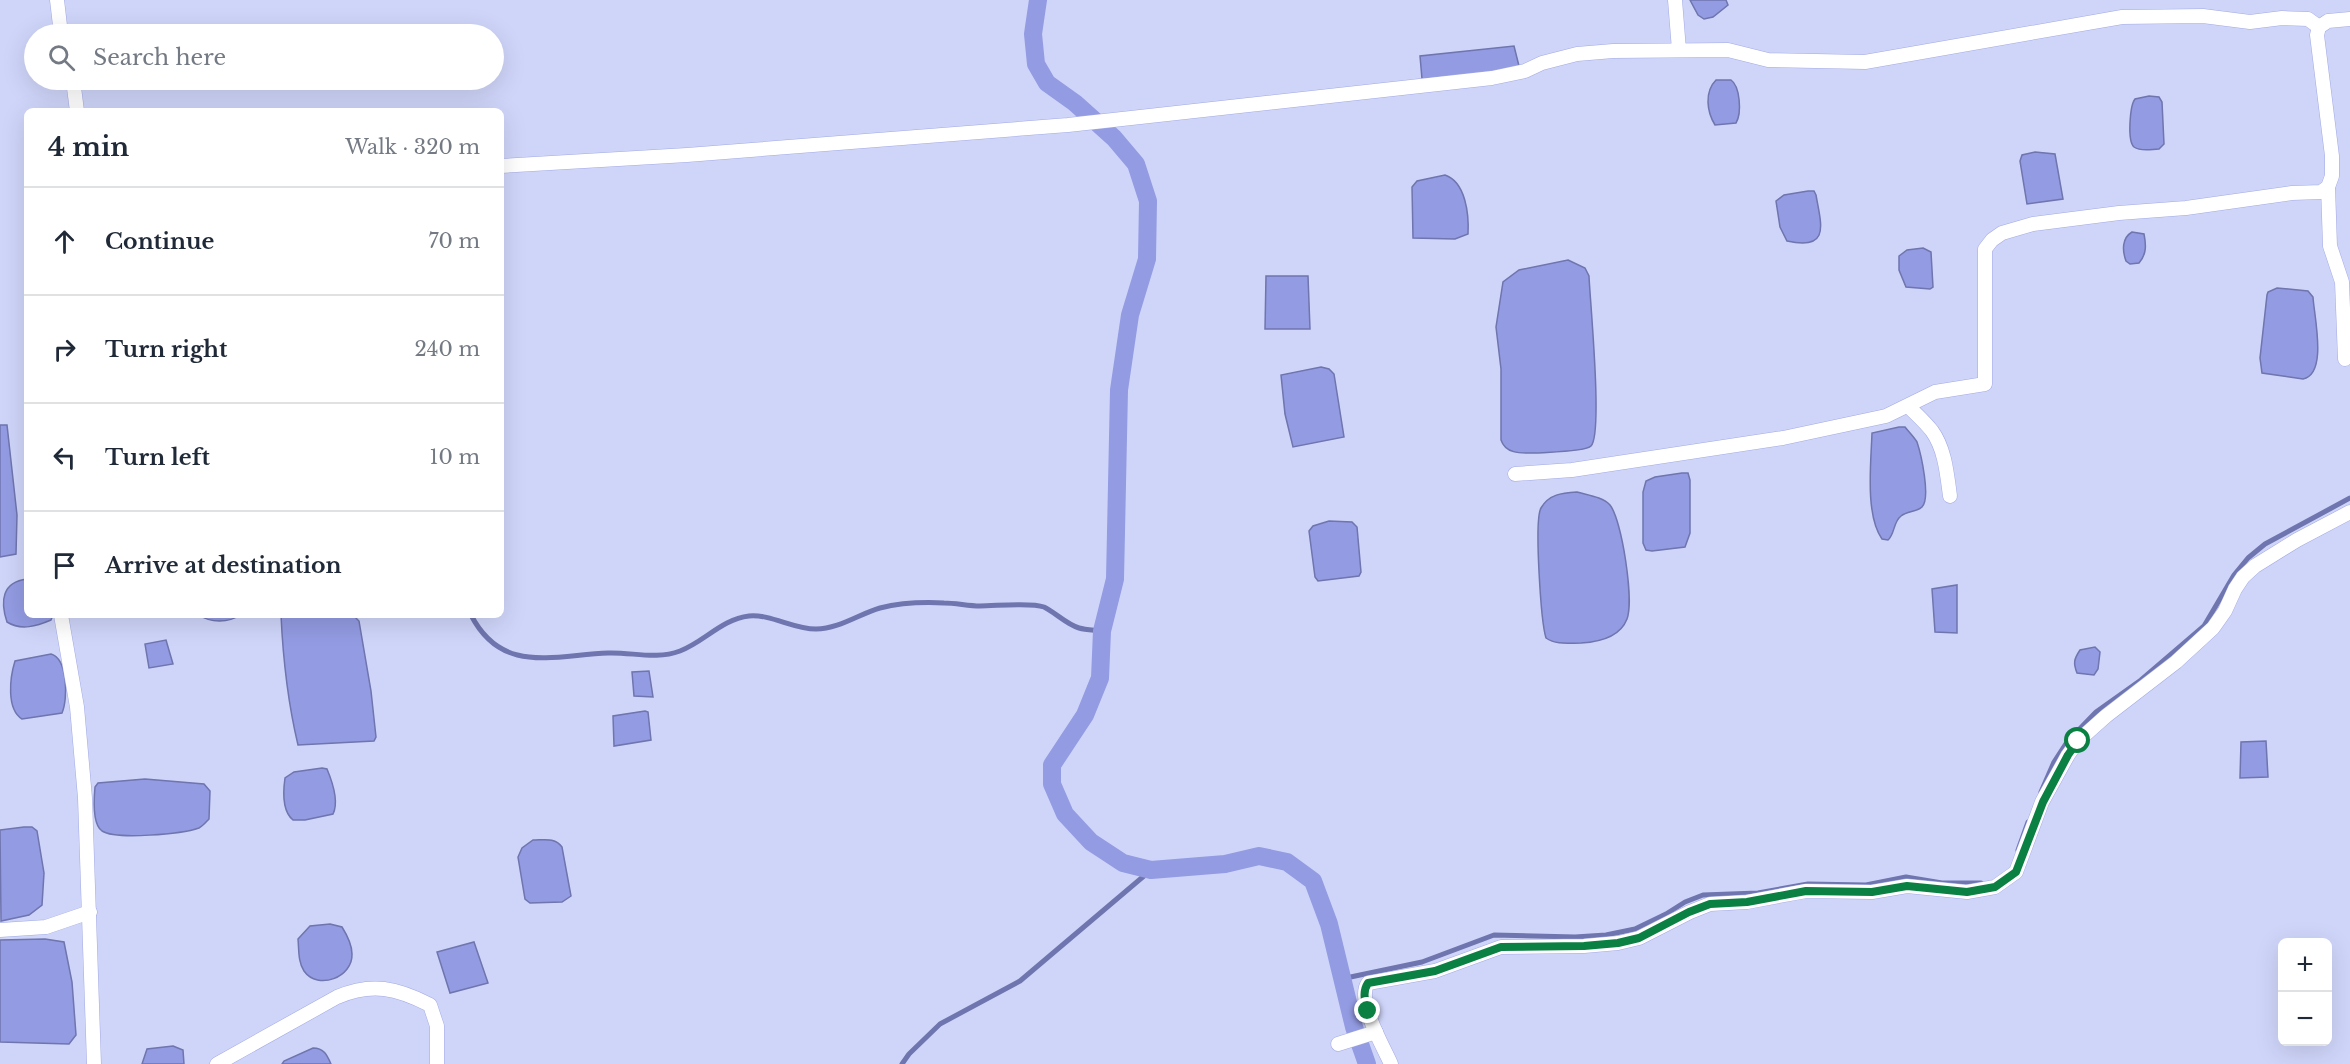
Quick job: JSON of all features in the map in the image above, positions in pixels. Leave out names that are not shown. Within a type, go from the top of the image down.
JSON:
[{"type":"street","points":[[57,0],[60,24]]},
{"type":"street","points":[[1675,0],[1679,50]]},
{"type":"street","points":[[504,166],[698,155],[1117,120],[1492,78],[1525,71],[1542,63],[1577,54],[1728,50],[1768,60],[1865,62],[2122,17],[2203,16],[2250,22],[2282,18],[2308,19],[2319,27]]},
{"type":"street","points":[[2345,360],[2342,282],[2330,246],[2328,187],[2332,176],[2332,156],[2317,35],[2319,27],[2328,21],[2350,19]]},
{"type":"street","points":[[74,90],[77,108]]},
{"type":"street","points":[[1515,474],[1572,470],[1783,438],[1886,416],[1935,392],[1985,384],[1985,249],[2002,233],[2033,224],[2119,213],[2186,208],[2292,193],[2321,192],[2328,187]]},
{"type":"street","points":[[1908,406],[1931,430],[1938,441],[1944,460],[1950,496]]},
{"type":"street","points":[[1391,1064],[1371,1034],[1364,996],[1368,983],[1435,971],[1501,947],[1584,946],[1618,943],[1639,938],[1701,907],[1806,891],[1872,892],[1907,886],[1967,892],[1995,887],[2016,872],[2043,802],[2078,741],[2106,716],[2176,662],[2213,628],[2243,577],[2255,566],[2297,540],[2350,513]]},
{"type":"street","points":[[62,618],[77,707],[85,798],[94,1064]]},
{"type":"street","points":[[0,930],[46,927],[90,912]]},
{"type":"street","points":[[217,1064],[337,997],[356,989],[385,988],[410,995],[430,1005],[437,1026],[437,1064]]},
{"type":"street","points":[[1338,1044],[1371,1034]]},
{"type":"water","points":[[1690,0],[1726,0],[1728,5],[1713,17],[1704,19],[1698,15]]},
{"type":"water","points":[[1514,46],[1519,66],[1496,72],[1422,79],[1420,56]]},
{"type":"water","points":[[1716,80],[1731,80],[1734,83],[1739,107],[1736,123],[1715,125],[1712,120],[1708,96]]},
{"type":"water","points":[[2149,96],[2159,97],[2162,102],[2164,144],[2159,149],[2146,150],[2134,147],[2130,138],[2130,123],[2135,99]]},
{"type":"water","points":[[2035,152],[2055,154],[2063,199],[2027,204],[2020,161],[2022,155]]},
{"type":"water","points":[[1445,175],[1458,184],[1462,192],[1467,209],[1468,234],[1455,239],[1413,238],[1412,187],[1417,181]]},
{"type":"water","points":[[1814,191],[1816,195],[1821,225],[1820,233],[1811,242],[1787,241],[1780,227],[1776,201],[1784,195]]},
{"type":"water","points":[[2132,232],[2144,234],[2145,249],[2139,263],[2130,264],[2126,261],[2124,245],[2126,238]]},
{"type":"water","points":[[1923,248],[1931,252],[1933,287],[1930,289],[1906,287],[1899,270],[1899,256],[1907,250]]},
{"type":"water","points":[[1568,260],[1585,268],[1589,276],[1596,394],[1594,436],[1591,446],[1587,448],[1536,453],[1511,451],[1503,445],[1501,440],[1501,369],[1496,327],[1503,282],[1519,270]]},
{"type":"water","points":[[1266,276],[1308,276],[1310,329],[1265,329]]},
{"type":"water","points":[[2277,288],[2308,291],[2313,297],[2318,343],[2317,356],[2311,375],[2303,379],[2262,373],[2260,358],[2267,295],[2268,292]]},
{"type":"water","points":[[1321,367],[1329,369],[1334,374],[1344,437],[1293,447],[1285,414],[1281,375]]},
{"type":"water","points":[[0,425],[7,425],[17,515],[16,554],[0,557]]},
{"type":"water","points":[[1905,427],[1917,442],[1926,495],[1922,507],[1903,514],[1898,519],[1888,540],[1882,539],[1873,517],[1870,488],[1872,433]]},
{"type":"water","points":[[1688,473],[1690,480],[1690,533],[1685,547],[1646,550],[1643,543],[1643,492],[1646,481],[1655,477]]},
{"type":"water","points":[[1577,492],[1603,500],[1610,505],[1614,513],[1626,560],[1629,609],[1624,625],[1614,634],[1602,640],[1558,643],[1546,638],[1544,628],[1539,571],[1539,516],[1544,503],[1552,497]]},
{"type":"water","points":[[1329,521],[1352,522],[1357,527],[1361,572],[1359,576],[1318,581],[1315,577],[1309,531],[1313,526]]},
{"type":"water","points":[[24,580],[24,618],[52,618],[51,620],[29,627],[12,625],[7,622],[4,607],[5,594],[12,584]]},
{"type":"water","points":[[1957,585],[1957,633],[1935,632],[1932,589]]},
{"type":"water","points":[[203,618],[236,618],[220,621]]},
{"type":"water","points":[[281,618],[356,618],[359,621],[371,691],[376,737],[374,741],[298,745],[286,681]]},
{"type":"water","points":[[166,640],[173,664],[149,668],[145,644]]},
{"type":"water","points":[[2095,647],[2100,652],[2098,669],[2094,675],[2077,673],[2075,661],[2080,650]]},
{"type":"water","points":[[51,654],[57,657],[64,671],[66,689],[62,713],[22,719],[13,708],[11,700],[15,661]]},
{"type":"water","points":[[649,671],[653,697],[634,696],[632,672]]},
{"type":"water","points":[[648,712],[651,740],[614,746],[613,716]]},
{"type":"water","points":[[2266,741],[2268,777],[2240,778],[2241,742]]},
{"type":"water","points":[[327,769],[333,785],[335,809],[333,814],[293,820],[285,806],[285,778],[294,772]]},
{"type":"water","points":[[145,779],[204,784],[210,791],[209,819],[199,828],[165,834],[134,836],[109,834],[102,831],[97,823],[94,810],[95,787],[98,783]]},
{"type":"water","points":[[32,827],[37,831],[44,873],[42,905],[29,915],[1,921],[0,830]]},
{"type":"water","points":[[533,840],[553,840],[562,847],[571,896],[562,902],[530,903],[525,899],[518,857],[522,848]]},
{"type":"water","points":[[330,924],[342,927],[346,933],[351,947],[351,962],[341,975],[334,979],[318,980],[310,977],[302,967],[298,939],[310,926]]},
{"type":"water","points":[[45,939],[64,942],[72,982],[76,1035],[69,1044],[0,1042],[0,940]]},
{"type":"water","points":[[474,942],[488,983],[450,993],[437,952]]},
{"type":"water","points":[[173,1046],[183,1050],[184,1064],[142,1064],[147,1049]]},
{"type":"water","points":[[313,1048],[322,1051],[331,1064],[282,1064],[284,1061]]},
{"type":"waterway","points":[[1038,0],[1033,34],[1036,64],[1047,83],[1075,103],[1114,138],[1136,164],[1148,201],[1147,259],[1130,315],[1119,390],[1115,579],[1102,631],[1100,678],[1085,715],[1052,765],[1052,784],[1065,814],[1091,842],[1123,863],[1151,870],[1225,864],[1259,856],[1287,862],[1313,881],[1329,924],[1354,1027],[1367,1064]]},
{"type":"waterway","points":[[2041,792],[2054,762],[2067,742],[2096,712],[2141,680],[2204,626],[2234,575],[2248,558],[2265,544],[2350,498]]},
{"type":"waterway","points":[[473,618],[484,634],[498,647],[513,654],[549,658],[608,653],[671,654],[689,647],[730,621],[739,618],[766,617],[799,627],[816,629],[841,624],[880,608],[920,603],[1038,606],[1048,609],[1074,626],[1102,631]]},
{"type":"waterway","points":[[2018,850],[2028,822]]},
{"type":"waterway","points":[[902,1064],[909,1054],[940,1024],[1020,981],[1151,870]]},
{"type":"waterway","points":[[1341,979],[1422,962],[1494,935],[1575,937],[1606,935],[1635,929],[1703,895],[1758,893],[1808,884],[1866,885],[1906,877],[1942,883],[1981,883]]},
{"type":"route","points":[[1368,1011],[1364,996],[1368,983],[1435,971],[1501,947],[1584,946],[1618,943],[1639,938],[1689,912],[1710,904],[1747,902],[1806,891],[1872,892],[1907,886],[1967,892],[1995,887],[2016,872],[2026,840],[2043,802],[2078,741]]}]
